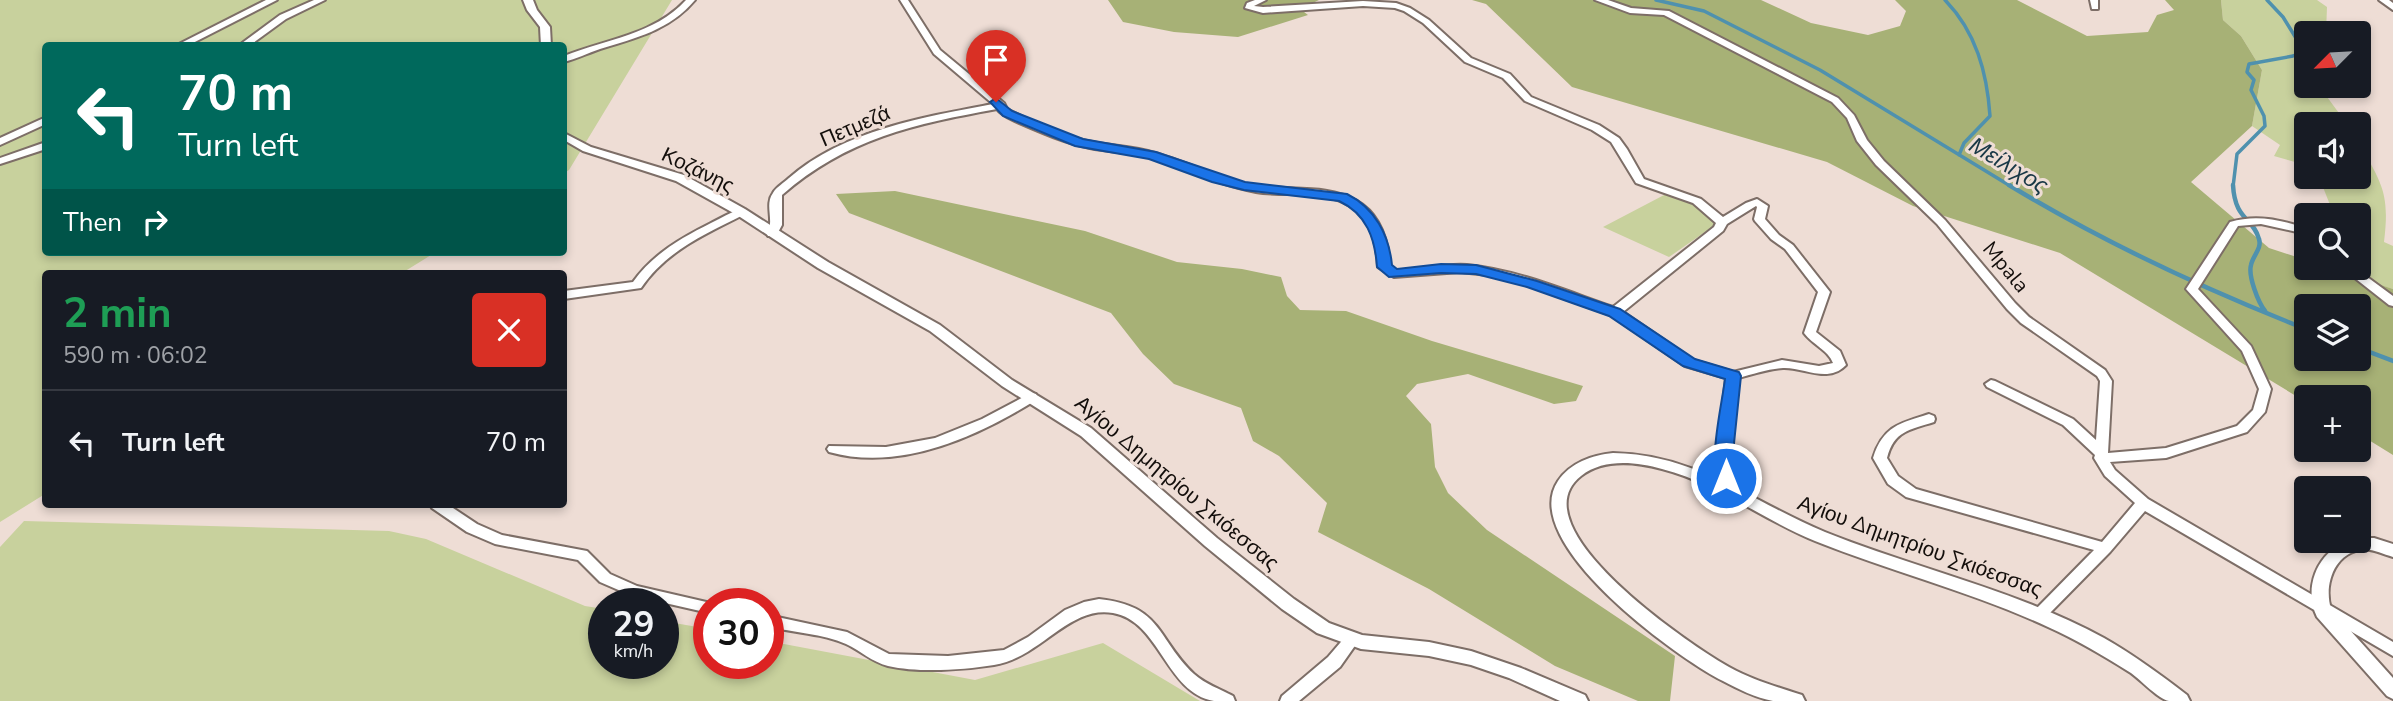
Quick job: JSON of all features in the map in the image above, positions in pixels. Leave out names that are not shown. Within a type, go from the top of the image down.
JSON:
[{"type":"street","points":[[187,42],[273,0]]},
{"type":"street","points":[[248,42],[283,17],[321,0]]},
{"type":"street","points":[[528,0],[545,27],[546,42]]},
{"type":"street","points":[[567,58],[656,27],[682,12],[691,0]]},
{"type":"street","points":[[904,0],[937,52],[1001,106],[1003,111],[1080,143],[1142,152],[1244,186],[1285,193],[1342,197],[1355,203],[1367,215],[1383,244],[1384,267],[1394,274],[1441,268],[1476,270],[1532,284],[1615,312],[1689,363],[1733,376],[1782,364],[1821,371],[1832,371],[1840,365],[1839,357],[1833,350],[1814,338],[1810,332],[1824,292],[1789,247],[1774,237],[1759,219],[1762,205],[1753,202],[1739,214],[1722,222],[1719,229],[1678,264],[1615,312]]},
{"type":"street","points":[[1262,0],[1250,5],[1250,8],[1263,10],[1354,1],[1384,3],[1411,10],[1469,61],[1508,76],[1522,96],[1612,138],[1620,145],[1633,174],[1640,181],[1697,201],[1722,222]]},
{"type":"street","name":"Mpala","points":[[1598,0],[1630,10],[1666,13],[1835,100],[1851,117],[1862,141],[1880,163],[1941,222],[2011,306],[2034,327],[2101,373],[2106,381],[2101,455]]},
{"type":"street","points":[[2383,0],[2393,8]]},
{"type":"street","name":"Πετμεζά","points":[[772,234],[777,228],[774,201],[776,194],[837,152],[885,130],[1001,106]]},
{"type":"street","points":[[0,142],[42,122]]},
{"type":"street","name":"Κοζάνης","points":[[567,138],[593,151],[674,175],[741,212],[772,234]]},
{"type":"street","points":[[0,161],[42,146]]},
{"type":"street","points":[[567,295],[637,285],[654,263],[682,243],[741,212]]},
{"type":"street","points":[[2101,455],[2166,453],[2242,429],[2259,412],[2265,389],[2248,349],[2195,295],[2197,282],[2229,229],[2246,221],[2294,229]]},
{"type":"street","name":"Αγίου Δημητρίου Σκιόεσσας","points":[[772,234],[919,318],[999,378],[1086,432],[1211,542],[1288,604],[1324,628],[1351,640],[1471,658],[1515,673],[1579,701]]},
{"type":"street","points":[[2364,280],[2393,302]]},
{"type":"street","points":[[1728,491],[1724,453],[1733,376]]},
{"type":"street","points":[[1991,384],[2068,422],[2101,455],[2110,473],[2143,503],[2393,650]]},
{"type":"street","points":[[834,449],[870,453],[923,445],[982,425],[1031,397]]},
{"type":"street","points":[[1929,419],[1890,433],[1884,441],[1880,458],[1893,480],[1911,493],[2105,548]]},
{"type":"street","name":"Αγίου Δημητρίου Σκιόεσσας","points":[[1796,701],[1723,673],[1651,624],[1612,590],[1591,565],[1557,513],[1556,501],[1562,487],[1573,474],[1591,462],[1613,458],[1654,461],[1691,474],[1818,535],[2040,614],[2127,660],[2180,701]]},
{"type":"street","points":[[2040,614],[2105,548],[2143,503]]},
{"type":"street","points":[[443,508],[472,528],[500,540],[582,555],[606,578],[635,591],[693,604]]},
{"type":"street","points":[[2393,551],[2363,544],[2340,552],[2322,575],[2321,606],[2393,691]]},
{"type":"street","points":[[784,624],[847,638],[889,660],[956,662],[1007,656],[1076,612],[1101,606],[1117,608],[1135,615],[1153,629],[1190,680],[1227,701]]},
{"type":"street","points":[[1288,701],[1334,662],[1351,640]]},
{"type":"green space","points":[[0,0],[672,0],[567,171],[567,42],[42,42],[42,256],[430,256],[407,270],[42,270],[42,496],[0,522]]},
{"type":"green space","points":[[1108,0],[1319,0],[1300,9],[1308,15],[1238,37],[1174,32],[1123,22]]},
{"type":"green space","points":[[1472,0],[1761,0],[1811,23],[1868,35],[1900,26],[1906,11],[1895,0],[2017,0],[2087,36],[2148,32],[2157,15],[2174,10],[2165,0],[2221,0],[2223,20],[2241,36],[2262,70],[2252,126],[2191,182],[2269,248],[2294,256],[2294,280],[2366,280],[2393,289],[2393,455],[2371,441],[2371,385],[2294,385],[2294,395],[2060,253],[1913,206],[1827,162],[1572,87],[1486,4]]},
{"type":"green space","points":[[2221,0],[2317,0],[2327,7],[2326,21],[2294,21],[2294,98],[2328,98],[2338,112],[2294,112],[2294,162],[2274,156],[2280,145],[2252,126],[2262,70],[2241,36],[2223,20]]},
{"type":"green space","points":[[2371,165],[2379,179],[2385,200],[2384,242],[2393,246],[2393,289],[2366,280],[2371,280],[2371,203],[2329,203],[2324,189],[2371,189]]},
{"type":"green space","points":[[895,191],[1085,231],[1177,262],[1242,269],[1281,277],[1287,296],[1300,310],[1346,311],[1432,341],[1583,386],[1576,401],[1554,404],[1468,374],[1417,384],[1406,396],[1431,424],[1435,467],[1448,493],[1487,530],[1675,656],[1670,701],[1638,701],[1555,666],[1429,589],[1318,532],[1327,503],[1279,456],[1253,441],[1241,408],[1174,384],[1143,354],[1111,313],[849,213],[836,194]]},
{"type":"green space","points":[[1666,194],[1691,200],[1718,223],[1669,257],[1603,227]]},
{"type":"green space","points":[[24,521],[389,531],[426,539],[588,606],[588,679],[679,679],[679,624],[693,626],[693,679],[784,679],[784,644],[975,680],[1103,643],[1200,701],[0,701],[0,547]]},
{"type":"waterway","name":"Μείλιχος","points":[[1656,0],[1704,11],[1820,70],[1959,155]]},
{"type":"waterway","points":[[1945,0],[1965,25],[1978,54],[1983,68],[1990,116],[1964,143],[1959,155]]},
{"type":"waterway","points":[[2233,186],[2237,154],[2265,126],[2264,116],[2251,90],[2254,80],[2247,72],[2249,64],[2293,56],[2304,51],[2283,17],[2267,0]]},
{"type":"waterway","name":"Μείλιχος","points":[[1959,155],[2012,187]]},
{"type":"waterway","name":"Μείλιχος","points":[[2009,185],[2154,263],[2294,324]]},
{"type":"waterway","points":[[2233,186],[2237,206],[2253,226],[2259,239],[2250,270],[2254,289],[2265,311]]},
{"type":"waterway","name":"Μείλιχος","points":[[2371,353],[2393,361]]},
{"type":"route","points":[[996,102],[1008,114],[1080,143],[1124,148],[1152,155],[1216,179],[1244,186],[1285,193],[1342,197],[1355,203],[1367,215],[1383,244],[1384,267],[1394,274],[1466,268],[1532,284],[1615,312],[1689,363],[1733,376],[1724,453],[1726,478]]}]
